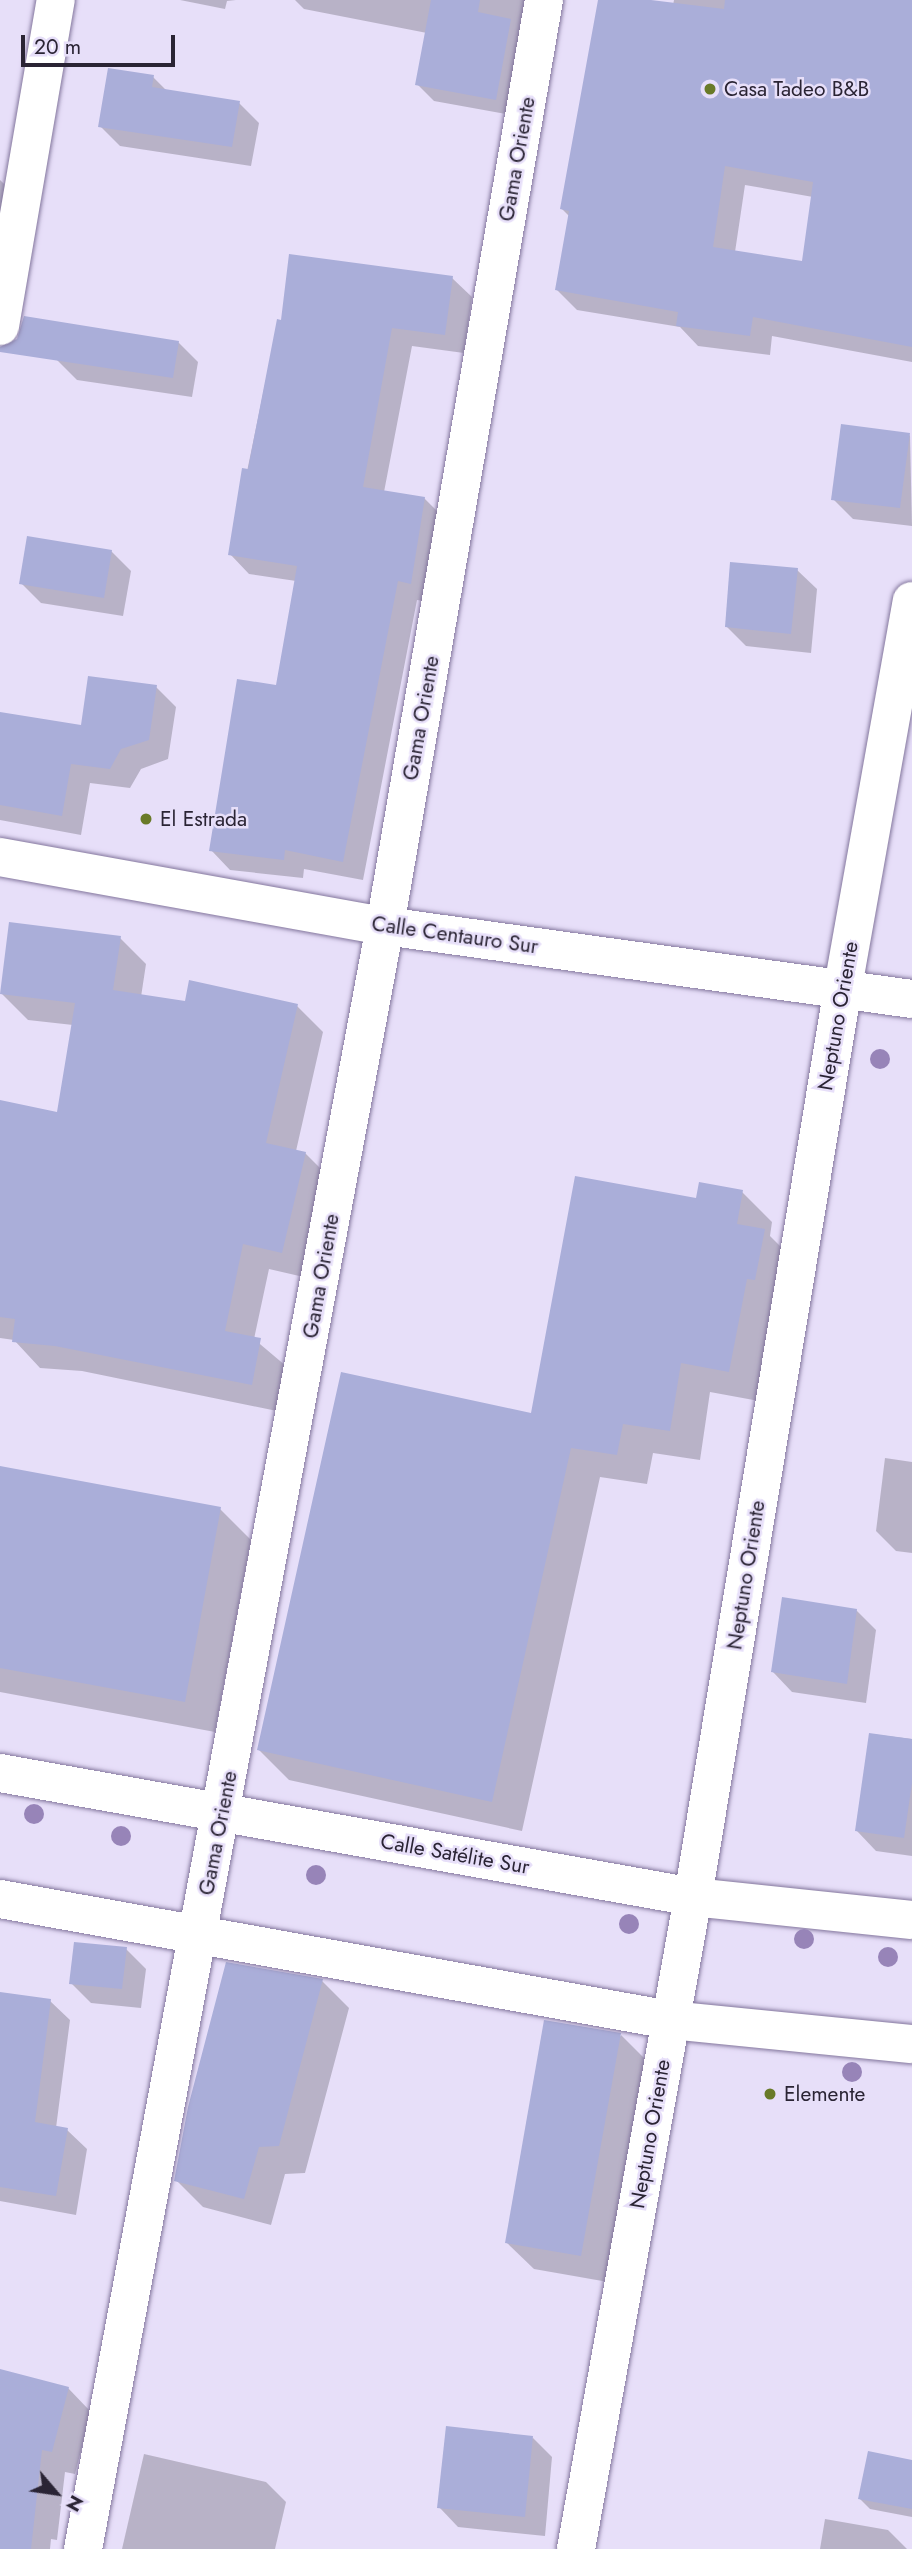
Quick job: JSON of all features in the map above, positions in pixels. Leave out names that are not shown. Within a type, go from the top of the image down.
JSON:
[{"type":"street","points":[[0,326],[56,0]]},
{"type":"street","name":"Gama Oriente","points":[[83,2549],[223,1813],[385,926],[544,0]]},
{"type":"street","name":"Neptuno Oriente","points":[[576,2549],[692,1897],[843,987],[912,600]]},
{"type":"street","name":"Calle Centauro Sur","points":[[0,857],[385,926],[843,987],[912,999]]},
{"type":"street","name":"Calle Satélite Sur","points":[[0,1773],[692,1897],[912,1920]]},
{"type":"street","points":[[0,1899],[670,2020],[912,2045]]},
{"type":"building","points":[[431,0],[480,0],[478,12],[511,19],[496,100],[415,85]]},
{"type":"building","points":[[598,0],[651,0],[724,9],[725,0],[912,0],[912,347],[753,317],[750,336],[676,326],[678,312],[555,290],[569,211],[560,209]],"holes":[[[725,166],[813,182],[802,261],[713,247]]]},
{"type":"building","points":[[108,68],[154,75],[152,87],[240,101],[232,147],[98,127]]},
{"type":"building","points":[[289,254],[453,276],[445,335],[392,328],[363,487],[425,497],[411,584],[398,581],[343,862],[285,850],[284,860],[209,851],[237,679],[276,685],[297,566],[228,555],[242,468],[248,469],[277,319],[281,320]]},
{"type":"building","points":[[24,316],[179,341],[173,378],[0,352],[0,347],[17,339]]},
{"type":"building","points":[[841,424],[910,433],[900,508],[831,500]]},
{"type":"building","points":[[27,536],[112,550],[104,598],[19,584]]},
{"type":"building","points":[[730,562],[798,568],[791,634],[725,627]]},
{"type":"building","points":[[88,676],[157,685],[149,740],[121,749],[110,769],[71,764],[62,816],[0,805],[0,712],[81,725]]},
{"type":"building","points":[[9,922],[121,936],[113,990],[185,1001],[189,980],[298,1004],[266,1143],[306,1152],[282,1253],[243,1244],[225,1331],[261,1338],[252,1385],[55,1346],[12,1342],[15,1319],[0,1317],[0,1100],[57,1112],[75,1003],[0,994]]},
{"type":"building","points":[[575,1176],[696,1198],[699,1182],[743,1190],[737,1224],[765,1229],[755,1280],[747,1279],[729,1372],[681,1363],[670,1431],[623,1424],[617,1455],[571,1448],[492,1802],[257,1750],[341,1372],[531,1413]]},
{"type":"building","points":[[0,1466],[221,1507],[185,1702],[0,1668]]},
{"type":"building","points":[[782,1597],[857,1609],[847,1684],[771,1672]]},
{"type":"building","points":[[869,1733],[912,1739],[912,1783],[904,1838],[855,1831]]},
{"type":"building","points":[[74,1942],[127,1947],[122,1989],[69,1984]]},
{"type":"building","points":[[226,1962],[323,1979],[279,2146],[259,2147],[244,2199],[174,2181],[188,2107]]},
{"type":"building","points":[[0,1992],[51,1999],[35,2122],[68,2128],[56,2196],[0,2187]]},
{"type":"building","points":[[544,2020],[621,2033],[581,2256],[505,2243]]},
{"type":"building","points":[[0,2369],[69,2387],[52,2452],[42,2450],[31,2549],[0,2549]]},
{"type":"building","points":[[446,2426],[533,2436],[525,2517],[437,2508]]},
{"type":"building","points":[[868,2451],[912,2460],[912,2509],[858,2499]]},
{"type":"place","name":"Casa Tadeo B&B","points":[[710,89]]},
{"type":"place","name":"El Estrada","points":[[146,819]]},
{"type":"place","name":"Elemente","points":[[770,2094]]}]
